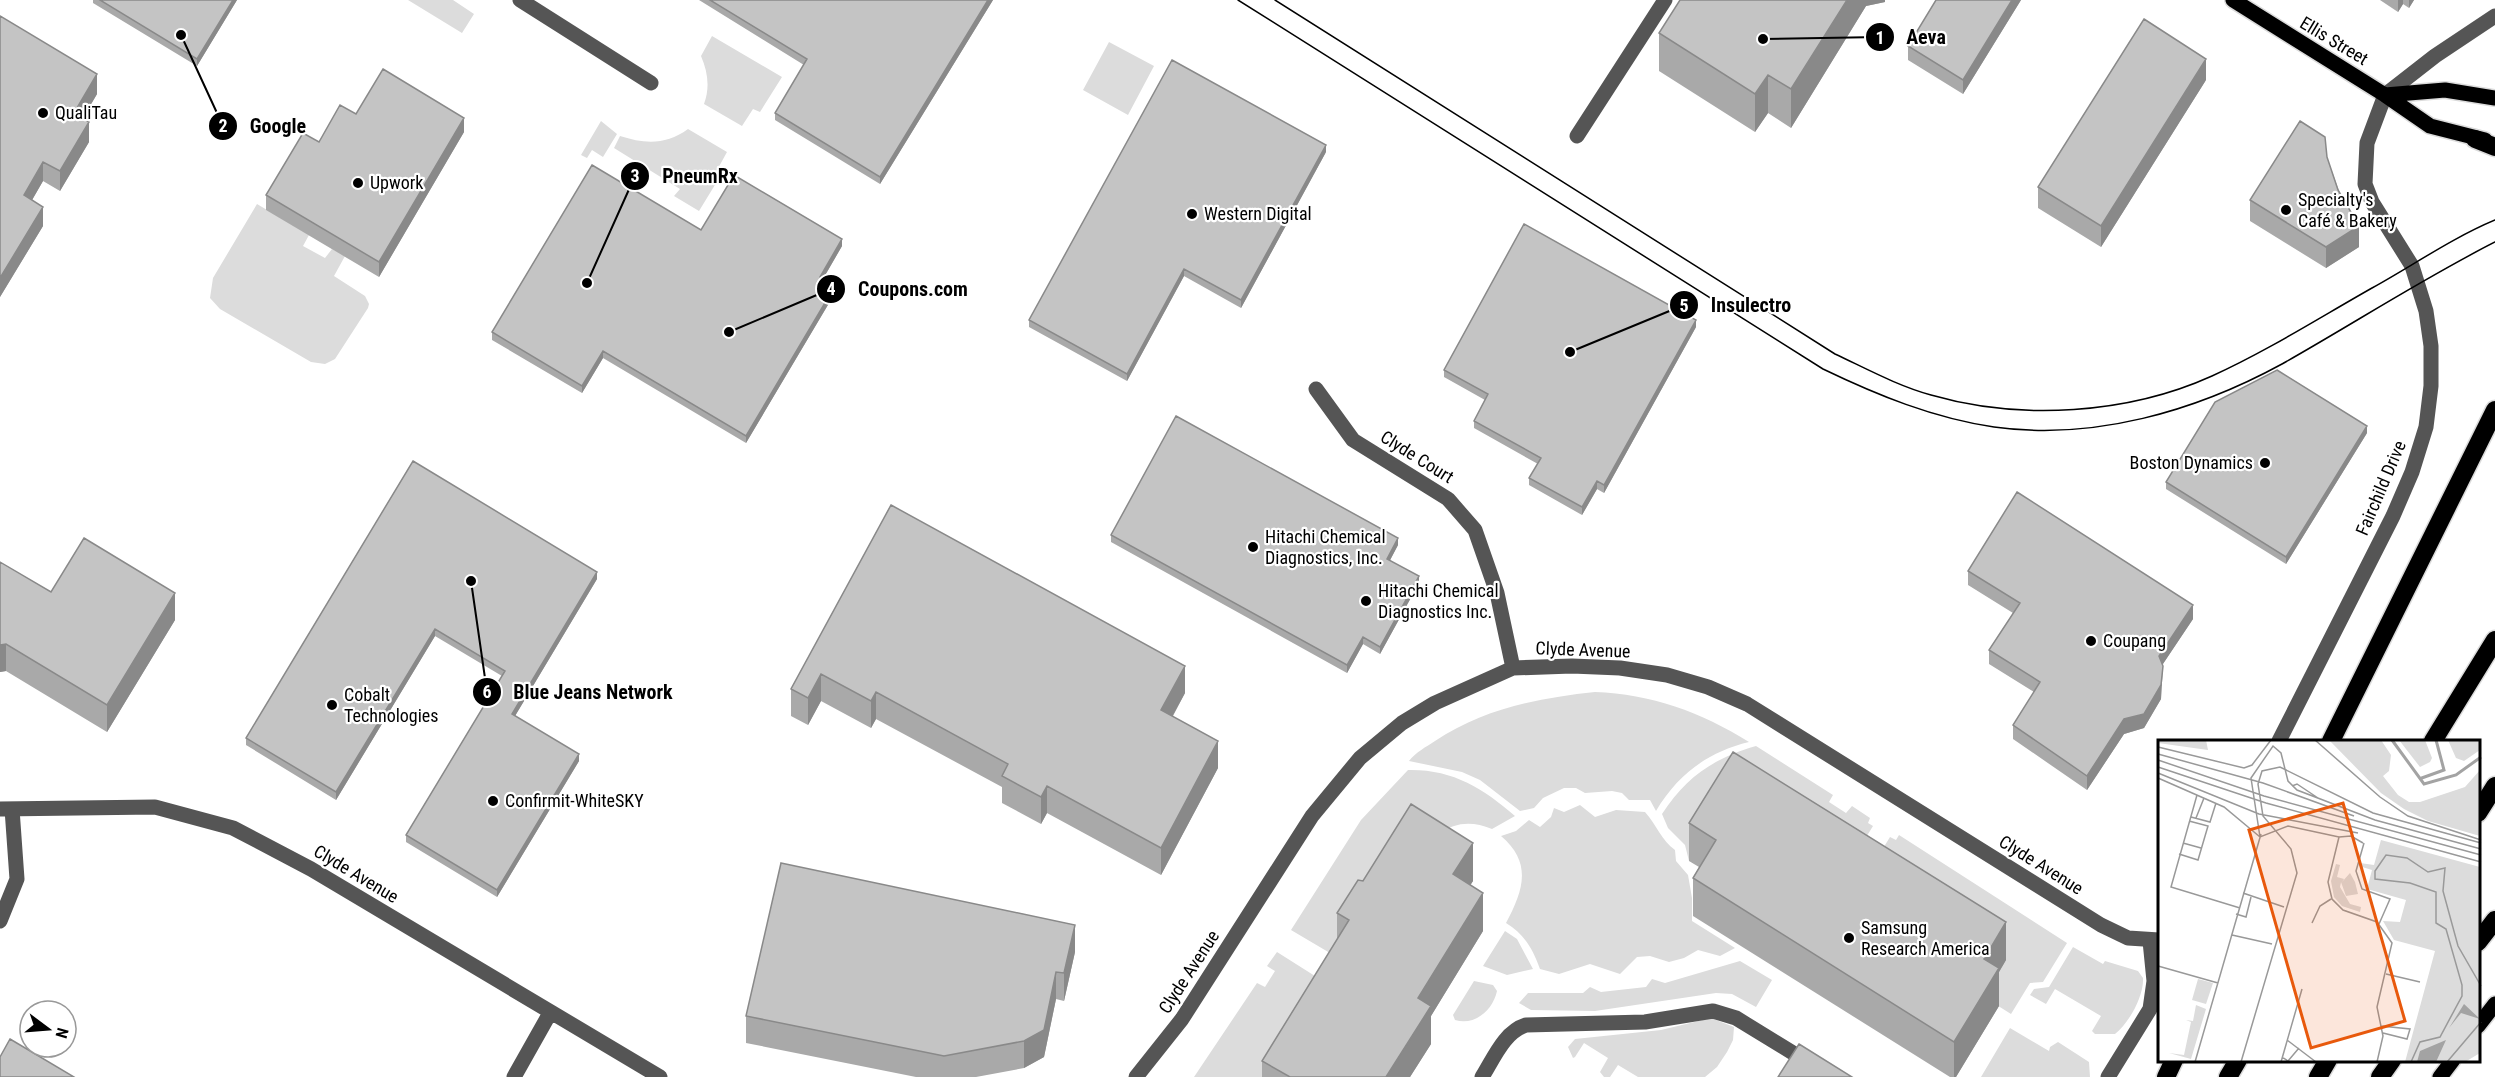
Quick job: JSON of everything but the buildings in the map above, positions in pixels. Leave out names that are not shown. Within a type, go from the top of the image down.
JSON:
[{"type":"highway","points":[[2475,139],[2495,147]]},
{"type":"highway","points":[[2331,740],[2495,410]]},
{"type":"highway","points":[[2434,740],[2495,640]]},
{"type":"highway","points":[[2480,810],[2495,786]]},
{"type":"highway","points":[[2480,939],[2495,920]]},
{"type":"highway","points":[[2166,1077],[2173,1062]]},
{"type":"highway","points":[[2228,1077],[2237,1062]]},
{"type":"highway","points":[[2318,1077],[2327,1062]]},
{"type":"highway","points":[[2380,1077],[2391,1062]]},
{"type":"main road","name":"Ellis Street","points":[[2233,0],[2385,95],[2430,126],[2475,139],[2495,141]]},
{"type":"main road","points":[[2385,95],[2445,90],[2495,98]]},
{"type":"main road","points":[[2480,1023],[2495,1004]]},
{"type":"main road","points":[[2440,1077],[2451,1062]]},
{"type":"street","points":[[520,0],[651,83]]},
{"type":"street","points":[[1578,136],[1665,0]]},
{"type":"street","points":[[2385,95],[2435,56],[2495,16]]},
{"type":"street","name":"Fairchild Drive","points":[[2280,740],[2393,516],[2412,472],[2426,427],[2432,386],[2431,346],[2426,311],[2412,266],[2372,202],[2365,184],[2367,143],[2385,95]]},
{"type":"street","name":"Clyde Court","points":[[1316,389],[1353,440],[1448,499],[1475,530],[1497,593],[1513,668]]},
{"type":"street","name":"Clyde Avenue","points":[[1136,1077],[1182,1019],[1312,816],[1360,758],[1402,723],[1435,703],[1513,668],[1620,668],[1667,675],[1708,687],[1747,704],[2101,926],[2128,938],[2154,940]]},
{"type":"street","name":"Clyde Avenue","points":[[6,809],[155,807],[233,828],[311,869],[660,1077]]},
{"type":"street","points":[[0,921],[17,879],[6,809]]},
{"type":"street","points":[[2108,1077],[2150,1009],[2154,981],[2154,940]]},
{"type":"street","points":[[1482,1077],[1508,1036],[1516,1028],[1526,1025],[1645,1022],[1713,1011],[1736,1018],[1832,1077]]},
{"type":"street","points":[[514,1077],[550,1013]]},
{"type":"shaded area","points":[[408,0],[453,0],[474,14],[462,33]]},
{"type":"shaded area","points":[[712,36],[782,77],[760,112],[753,109],[742,126],[704,104],[707,80],[701,56]]},
{"type":"shaded area","points":[[1109,42],[1154,66],[1128,115],[1083,90]]},
{"type":"shaded area","points":[[601,121],[617,134],[603,157],[592,150],[587,158],[581,155]]},
{"type":"shaded area","points":[[688,129],[727,152],[716,172],[721,175],[699,211],[674,196],[680,189],[614,148],[620,136],[638,141],[655,142],[672,138]]},
{"type":"shaded area","points":[[257,204],[309,235],[303,246],[325,258],[332,249],[345,256],[334,276],[365,296],[369,304],[335,359],[325,364],[311,362],[220,309],[210,298],[213,278]]},
{"type":"shaded area","points":[[1595,692],[1636,696],[1675,706],[1713,722],[1749,742],[1720,752],[1695,766],[1674,786],[1656,811],[1650,800],[1629,800],[1622,793],[1612,791],[1585,793],[1576,788],[1564,788],[1543,798],[1534,808],[1520,811],[1480,780],[1462,772],[1409,761],[1421,750],[1453,730],[1492,713],[1532,702]]},
{"type":"shaded area","points":[[1756,746],[1833,795],[1829,802],[1846,813],[1852,806],[1870,818],[1868,823],[1873,826],[1865,839],[1733,790],[1689,861],[1685,845],[1668,828],[1662,814],[1681,789],[1702,771],[1727,756]]},
{"type":"shaded area","points":[[1408,770],[1439,773],[1466,782],[1491,797],[1515,816],[1492,829],[1464,824],[1451,827],[1438,834],[1335,956],[1291,930],[1361,820]]},
{"type":"shaded area","points":[[1580,805],[1595,817],[1616,810],[1645,812],[1666,842],[1675,850],[1676,861],[1688,875],[1692,898],[1692,921],[1735,948],[1720,956],[1698,950],[1684,958],[1669,962],[1650,956],[1637,957],[1620,974],[1590,964],[1559,974],[1540,969],[1527,943],[1506,923],[1517,900],[1522,878],[1518,856],[1501,836],[1516,831],[1529,820],[1540,827],[1551,817],[1554,808],[1564,812]]},
{"type":"shaded area","points":[[1899,835],[2067,943],[2043,982],[2030,983],[2011,1014],[1984,997],[1882,850],[1890,837],[1896,840]]},
{"type":"shaded area","points":[[1505,931],[1517,939],[1533,969],[1507,975],[1483,966]]},
{"type":"shaded area","points":[[2073,947],[2103,964],[2105,961],[2138,971],[2143,978],[2141,993],[2135,1009],[2115,1034],[2095,1034],[2092,1031],[2101,1016],[2055,989],[2046,1004],[2030,995],[2034,989],[2049,987]]},
{"type":"shaded area","points":[[1277,952],[1326,983],[1267,1077],[1194,1077],[1257,983],[1265,987],[1275,971],[1267,966]]},
{"type":"shaded area","points":[[1740,961],[1772,980],[1756,1007],[1732,994],[1716,993],[1595,1011],[1531,1010],[1519,1003],[1528,993],[1583,993],[1590,987],[1601,992],[1646,987],[1652,979],[1665,983]]},
{"type":"shaded area","points":[[1474,981],[1493,985],[1497,991],[1495,998],[1482,1015],[1469,1021],[1455,1020],[1453,1015]]},
{"type":"shaded area","points":[[1711,1018],[1734,1027],[1733,1040],[1717,1067],[1705,1077],[1638,1077],[1618,1065],[1610,1077],[1604,1077],[1600,1072],[1608,1058],[1584,1043],[1573,1058],[1568,1047],[1575,1039],[1661,1030]]},
{"type":"shaded area","points":[[2010,1028],[2049,1051],[2050,1047],[2058,1042],[2089,1062],[2090,1077],[1981,1077]]},
{"type":"tram line","points":[[1238,0],[1823,369],[1864,388],[1927,412],[1971,423],[2031,430],[2069,430],[2106,426],[2143,418],[2215,396],[2282,364],[2414,286],[2495,242]]},
{"type":"tram line","points":[[1275,0],[1835,354],[1907,387],[1965,403],[2001,408],[2074,410],[2110,406],[2180,389],[2253,356],[2448,244],[2495,220]]},
{"type":"place","name":"Google","points":[[181,35]]},
{"type":"place","name":"Aeva","points":[[1763,39]]},
{"type":"place","name":"QualiTau","points":[[43,113]]},
{"type":"place","name":"Upwork","points":[[358,183]]},
{"type":"place","name":"Specialty's Café & Bakery","points":[[2286,210]]},
{"type":"place","name":"Western Digital","points":[[1192,214]]},
{"type":"place","name":"PneumRx","points":[[587,283]]},
{"type":"place","name":"Coupons.com","points":[[729,332]]},
{"type":"place","name":"Insulectro","points":[[1570,352]]},
{"type":"place","name":"Boston Dynamics","points":[[2265,463]]},
{"type":"place","name":"Hitachi Chemical Diagnostics, Inc.","points":[[1253,547]]},
{"type":"place","name":"Blue Jeans Network","points":[[471,581]]},
{"type":"place","name":"Hitachi Chemical Diagnostics Inc.","points":[[1366,601]]},
{"type":"place","name":"Coupang","points":[[2091,641]]},
{"type":"place","name":"Cobalt Technologies","points":[[332,705]]},
{"type":"place","name":"Confirmit-WhiteSKY","points":[[493,801]]},
{"type":"place","name":"Samsung Research America","points":[[1849,938]]}]
